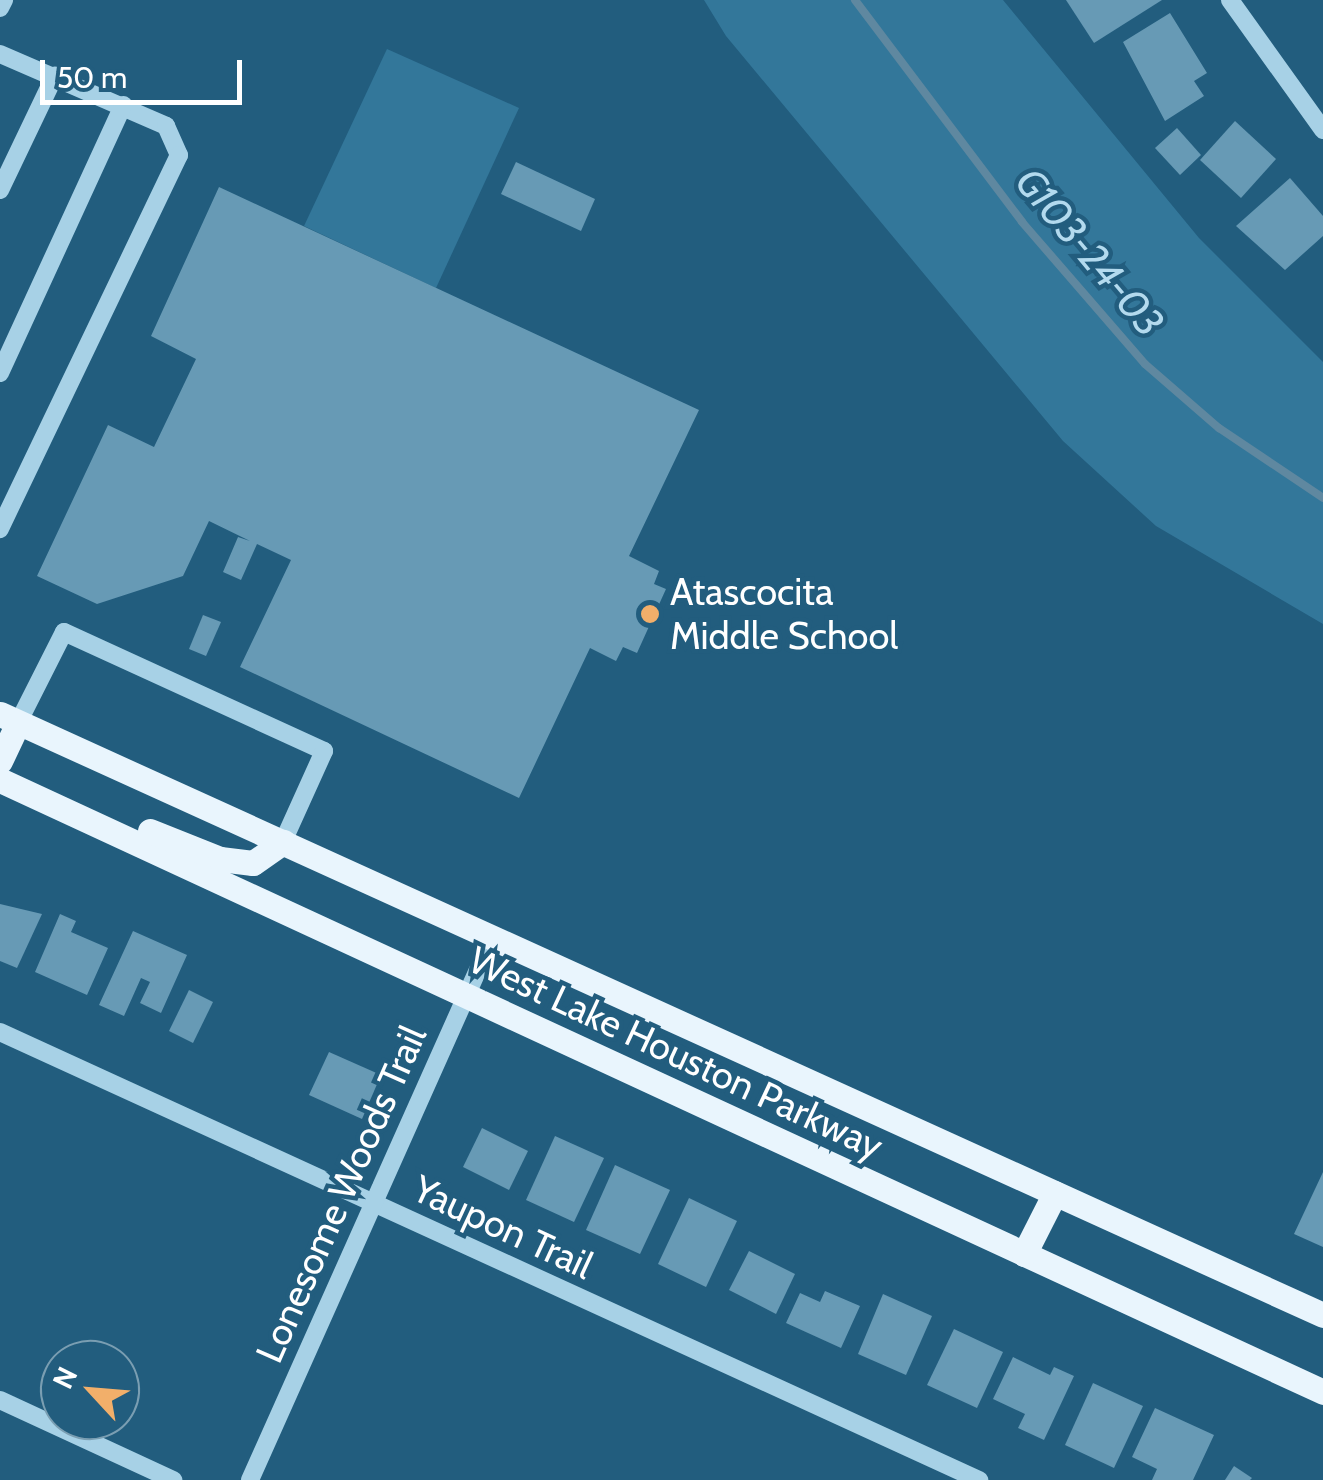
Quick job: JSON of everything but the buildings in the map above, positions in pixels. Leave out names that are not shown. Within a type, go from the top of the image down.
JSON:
[{"type":"main road","points":[[0,761],[9,718]]},
{"type":"main road","name":"West Lake Houston Parkway","points":[[9,718],[1323,1315]]},
{"type":"main road","name":"West Lake Houston Parkway","points":[[0,780],[1323,1392]]},
{"type":"main road","points":[[76,815],[102,809],[220,859],[253,863],[283,842]]},
{"type":"main road","points":[[1024,1254],[1054,1192]]},
{"type":"street","points":[[0,8],[4,0]]},
{"type":"street","points":[[1230,0],[1323,130]]},
{"type":"street","points":[[0,54],[166,126],[180,155],[0,529]]},
{"type":"street","points":[[0,190],[54,75]]},
{"type":"street","points":[[0,373],[123,105]]},
{"type":"street","points":[[9,718],[64,632],[324,751],[283,842]]},
{"type":"street","name":"Lonesome Woods Trail","points":[[250,1480],[493,936]]},
{"type":"street","name":"Yaupon Trail","points":[[0,1032],[980,1480]]},
{"type":"street","points":[[0,1400],[173,1480]]},
{"type":"shaded area","points":[[704,0],[1003,0],[1199,238],[1323,362],[1323,624],[1156,526],[1063,441],[726,36]]},
{"type":"shaded area","points":[[387,49],[519,108],[436,288],[304,226]]},
{"type":"waterway","name":"G103-24-03","points":[[855,0],[1022,222],[1145,364],[1219,428],[1323,498]]},
{"type":"place","name":"Atascocita Middle School","points":[[650,614]]}]
